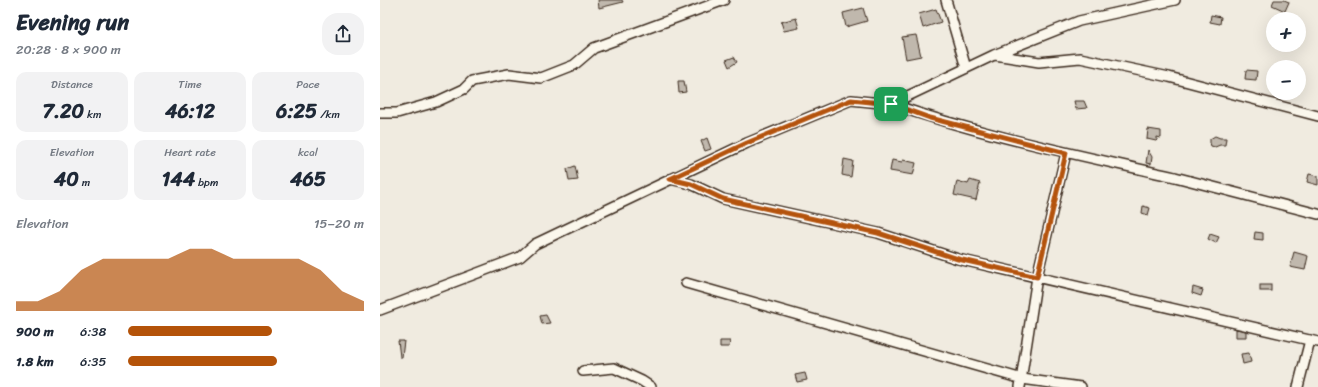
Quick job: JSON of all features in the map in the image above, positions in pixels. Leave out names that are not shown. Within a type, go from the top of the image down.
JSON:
[{"type":"street","points":[[380,113],[397,113],[436,102],[464,89],[472,81],[509,74],[541,78],[574,65],[594,48],[724,0]]},
{"type":"street","points":[[946,0],[966,68]]},
{"type":"street","points":[[891,104],[994,55],[1079,21],[1175,0]]},
{"type":"street","points":[[994,55],[1039,62],[1080,58],[1169,77],[1318,116]]},
{"type":"street","points":[[380,310],[520,257],[535,244],[670,179],[747,143],[851,100],[891,104],[930,118],[1066,153],[1176,178],[1318,214]]},
{"type":"street","points":[[1021,383],[1037,277],[1066,153]]},
{"type":"street","points":[[670,179],[691,184],[723,199],[878,233],[958,259],[1314,341],[1298,387]]},
{"type":"street","points":[[686,283],[1021,383],[1081,387]]},
{"type":"street","points":[[583,371],[614,368],[642,381],[651,387]]},
{"type":"building","points":[[598,0],[622,0],[623,2],[599,8]]},
{"type":"building","points":[[1274,0],[1284,0],[1289,2],[1285,11],[1272,5]]},
{"type":"building","points":[[863,8],[867,21],[846,27],[843,13]]},
{"type":"building","points":[[936,9],[941,22],[923,28],[919,14]]},
{"type":"building","points":[[1211,15],[1221,17],[1220,24],[1210,22]]},
{"type":"building","points":[[796,18],[799,28],[784,31],[781,22]]},
{"type":"building","points":[[916,35],[921,56],[906,59],[902,37]]},
{"type":"building","points":[[734,57],[737,62],[729,67],[726,60]]},
{"type":"building","points":[[1246,70],[1257,71],[1256,80],[1245,79]]},
{"type":"building","points":[[678,81],[684,81],[686,92],[679,93]]},
{"type":"building","points":[[1074,101],[1084,101],[1087,108],[1076,109]]},
{"type":"building","points":[[1148,129],[1161,131],[1161,138],[1157,137],[1156,141],[1147,139]]},
{"type":"building","points":[[1215,136],[1226,138],[1225,145],[1215,147],[1211,146],[1210,139]]},
{"type":"building","points":[[707,138],[711,149],[705,151],[701,141]]},
{"type":"building","points":[[1148,150],[1152,157],[1151,164],[1146,163]]},
{"type":"building","points":[[844,159],[853,161],[851,177],[842,175]]},
{"type":"building","points":[[892,160],[902,162],[903,160],[916,163],[913,175],[890,171]]},
{"type":"building","points":[[575,166],[578,180],[569,181],[567,169]]},
{"type":"building","points":[[1309,174],[1318,176],[1318,185],[1307,182]]},
{"type":"building","points":[[970,180],[980,183],[976,200],[954,195],[957,181],[968,184]]},
{"type":"building","points":[[1143,206],[1150,208],[1148,215],[1142,213]]},
{"type":"building","points":[[1255,232],[1263,233],[1263,240],[1254,239]]},
{"type":"building","points":[[1210,234],[1219,237],[1216,243],[1208,239]]},
{"type":"building","points":[[1294,252],[1308,256],[1305,270],[1290,267]]},
{"type":"building","points":[[1260,285],[1271,285],[1271,291],[1260,291]]},
{"type":"building","points":[[1193,287],[1203,290],[1201,296],[1192,293]]},
{"type":"building","points":[[546,315],[550,323],[542,324],[540,316]]},
{"type":"building","points":[[1236,329],[1246,331],[1246,337],[1236,337]]},
{"type":"building","points":[[398,341],[404,341],[402,357],[400,357]]},
{"type":"building","points":[[720,341],[730,341],[729,347],[720,347]]},
{"type":"building","points":[[1249,353],[1251,362],[1243,364],[1241,354]]},
{"type":"building","points":[[805,373],[807,380],[797,382],[795,375]]},
{"type":"route","points":[[851,100],[891,104],[930,118],[1066,153],[1037,277],[958,259],[878,233],[723,199],[691,184],[670,179],[747,143],[851,100]]}]
